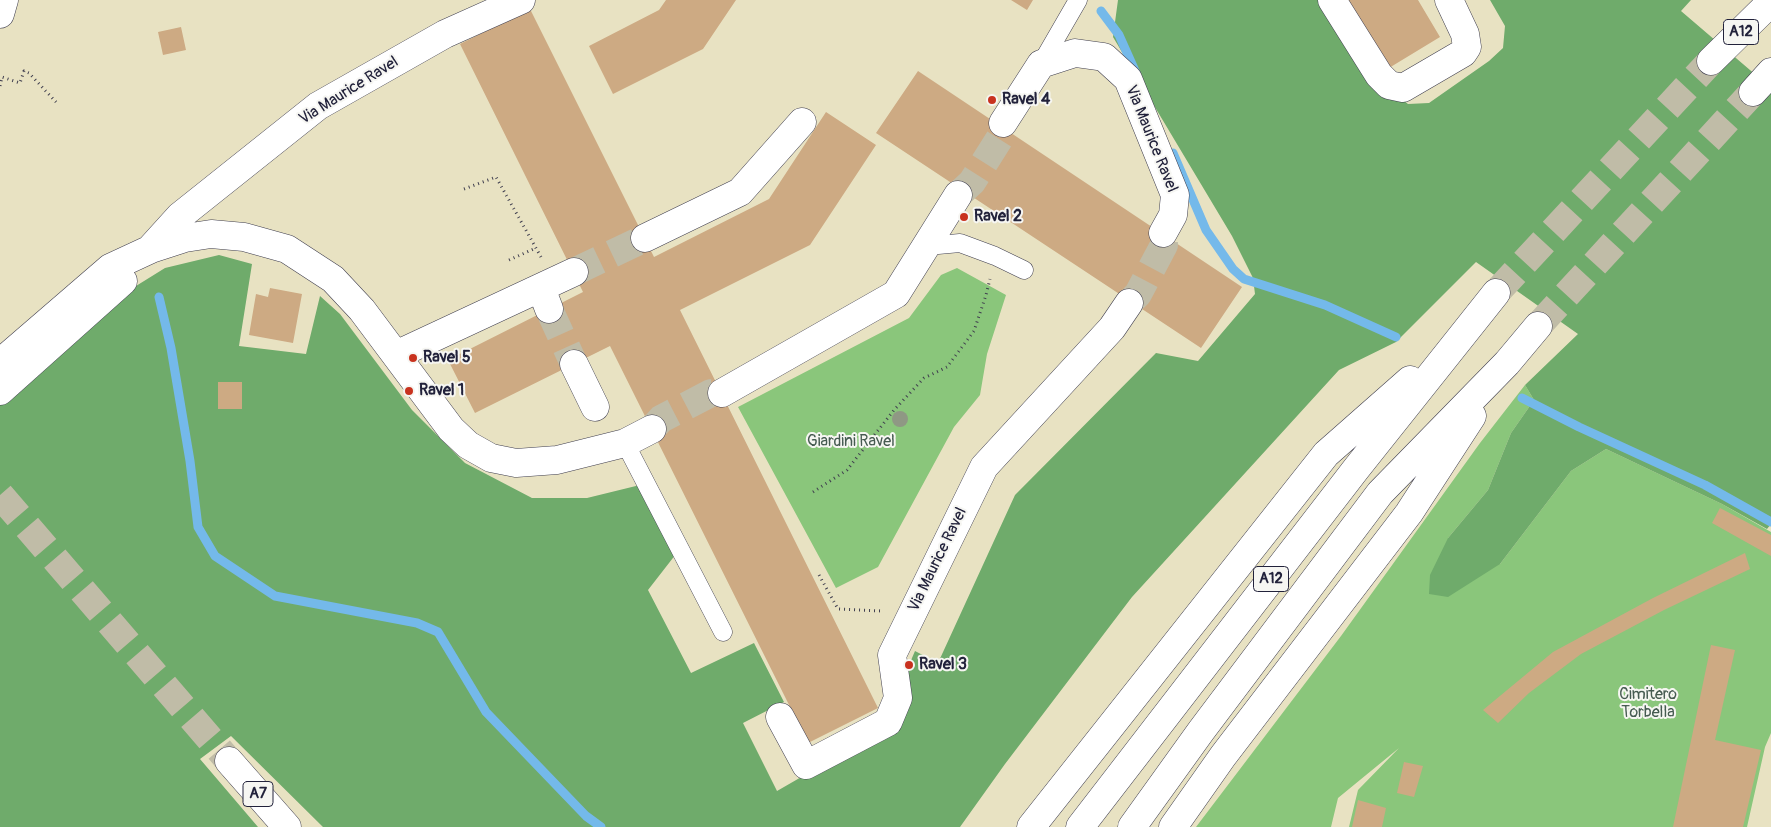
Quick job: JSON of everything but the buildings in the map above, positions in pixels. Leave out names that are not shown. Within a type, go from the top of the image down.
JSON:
[{"type":"main road","points":[[0,14],[4,0]]},
{"type":"main road","name":"Via Maurice Ravel","points":[[0,392],[122,283],[180,216],[318,106],[445,34],[521,0]]},
{"type":"main road","points":[[1332,0],[1379,75],[1389,85],[1403,88],[1462,53],[1467,47],[1465,34],[1449,0]]},
{"type":"main road","name":"A12","points":[[1711,61],[1771,2]]},
{"type":"main road","name":"Via Maurice Ravel","points":[[1041,64],[1075,53],[1104,57],[1128,80],[1175,195],[1172,215],[1163,233]]},
{"type":"main road","points":[[1003,123],[1041,64]]},
{"type":"main road","points":[[1753,92],[1771,72]]},
{"type":"main road","points":[[645,238],[740,192],[802,122]]},
{"type":"main road","points":[[722,394],[896,294],[958,195]]},
{"type":"main road","name":"Via Maurice Ravel","points":[[0,363],[110,268],[151,249],[185,238],[211,234],[244,236],[287,249],[333,279],[362,310],[451,429],[468,445],[491,458],[516,462],[557,460],[625,443],[652,429]]},
{"type":"main road","points":[[396,355],[555,287]]},
{"type":"main road","name":"A12","points":[[1080,827],[1496,293]]},
{"type":"main road","name":"Via Maurice Ravel","points":[[780,716],[806,765],[888,722],[898,698],[892,655],[984,467],[1112,328],[1129,303]]},
{"type":"main road","name":"A12","points":[[1132,827],[1201,731],[1380,493],[1507,363],[1538,326]]},
{"type":"main road","points":[[1031,827],[1326,454],[1464,332]]},
{"type":"main road","name":"A12","points":[[1173,827],[1223,756],[1409,513],[1507,363]]},
{"type":"main road","points":[[574,364],[595,408]]},
{"type":"main road","name":"A7","points":[[229,761],[288,827]]},
{"type":"lane","points":[[1041,64],[1078,0]]},
{"type":"lane","points":[[926,246],[960,243],[995,256],[1024,270]]},
{"type":"lane","points":[[625,443],[723,632]]},
{"type":"path","points":[[0,86],[2,78],[20,83],[24,71],[29,73],[56,102]]},
{"type":"path","points":[[464,189],[496,177],[536,248],[555,287]]},
{"type":"path","points":[[509,260],[536,248]]},
{"type":"path","points":[[813,492],[846,470],[894,410],[924,378],[947,367],[974,331],[986,295],[995,256]]},
{"type":"path","points":[[819,576],[838,609],[913,613]]},
{"type":"green space","points":[[1118,0],[1326,0],[1379,81],[1408,104],[1429,103],[1489,61],[1503,48],[1505,26],[1490,0],[1691,0],[1681,11],[1771,88],[1771,524],[1767,529],[1722,504],[1606,449],[1571,471],[1500,564],[1448,597],[1429,594],[1430,575],[1448,538],[1488,490],[1511,433],[1534,400],[1525,385],[1578,334],[1476,262],[1396,342],[1339,370],[1132,597],[1005,764],[960,827],[323,827],[231,736],[200,759],[258,827],[0,827],[0,402],[136,286],[165,268],[219,255],[252,264],[239,346],[306,354],[320,296],[340,314],[412,410],[465,463],[532,498],[587,498],[640,485],[676,554],[648,590],[691,673],[754,643],[784,702],[743,723],[777,791],[902,719],[908,700],[909,665],[915,651],[938,663],[1015,495],[1156,353],[1198,361],[1255,294],[1253,278],[1232,236],[1113,37]]},
{"type":"green space","name":"Giardini Ravel","points":[[957,268],[1006,295],[987,354],[980,395],[954,427],[878,567],[836,588],[738,407],[909,318],[941,275]]},
{"type":"green space","name":"Cimitero Torbella","points":[[1525,385],[1534,400],[1511,433],[1488,490],[1448,538],[1500,564],[1571,471],[1606,449],[1722,504],[1771,532],[1771,733],[1765,747],[1747,827],[1349,827],[1358,790],[1399,748],[1338,798],[1331,827],[1196,827],[1341,636],[1480,443]]},
{"type":"waterway","points":[[1101,11],[1119,35],[1136,73]]},
{"type":"waterway","points":[[1173,153],[1206,230],[1233,269],[1244,279],[1325,305],[1396,337]]},
{"type":"waterway","points":[[159,297],[171,348],[190,461],[198,527],[215,556],[275,596],[417,623],[438,632],[486,712],[586,816],[601,827]]},
{"type":"waterway","points":[[1522,398],[1579,427],[1705,485],[1771,522]]},
{"type":"tunnel","points":[[1496,293],[1711,61]]},
{"type":"tunnel","points":[[1538,326],[1753,92]]},
{"type":"tunnel","points":[[958,195],[972,182],[1003,133],[1003,123]]},
{"type":"tunnel","points":[[1129,303],[1138,294],[1164,245],[1163,233]]},
{"type":"tunnel","points":[[574,272],[645,238]]},
{"type":"tunnel","points":[[549,309],[574,364]]},
{"type":"tunnel","points":[[652,429],[661,419],[711,393],[722,393]]},
{"type":"tunnel","points":[[0,495],[229,761]]},
{"type":"place","name":"Ravel 4","points":[[992,100]]},
{"type":"place","name":"Ravel 2","points":[[964,217]]},
{"type":"place","name":"Ravel 5","points":[[413,358]]},
{"type":"place","name":"Ravel 1","points":[[409,391]]},
{"type":"place","name":"Ravel 3","points":[[909,665]]}]
